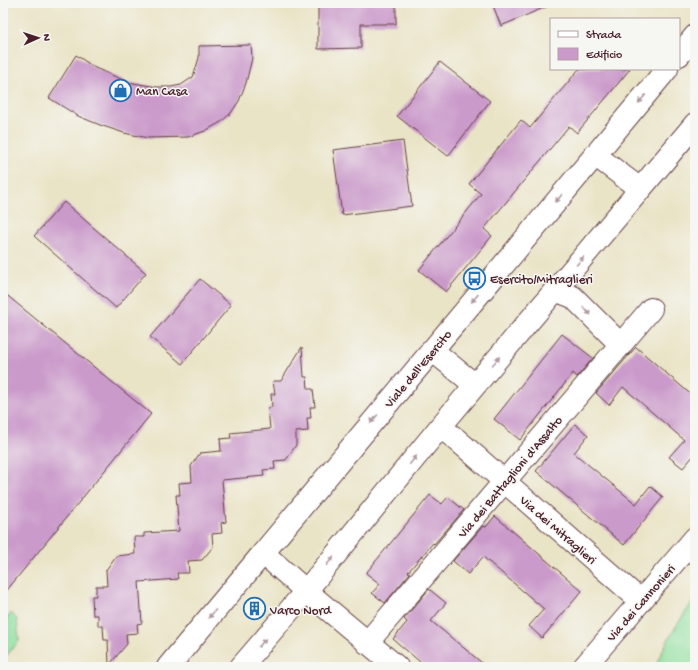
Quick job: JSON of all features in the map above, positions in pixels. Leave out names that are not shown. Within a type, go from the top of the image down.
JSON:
[{"type":"street","points":[[680,54],[695,36]]},
{"type":"street","name":"Viale dell'Esercito","points":[[168,667],[666,70]]},
{"type":"street","points":[[241,667],[306,591],[475,385],[695,124]]},
{"type":"street","points":[[595,155],[640,189]]},
{"type":"street","points":[[555,290],[573,297],[620,345]]},
{"type":"street","name":"Via dei Battaglioni d'Assalto","points":[[367,643],[651,309]]},
{"type":"street","points":[[432,350],[475,385]]},
{"type":"street","name":"Via dei Mitraglieri","points":[[440,427],[456,439],[640,601]]},
{"type":"street","name":"Via dei Cannonieri","points":[[584,667],[695,538]]},
{"type":"street","points":[[263,553],[397,667]]},
{"type":"green space","points":[[695,599],[695,667],[655,667],[663,649],[683,615]]},
{"type":"green space","points":[[11,613],[17,619],[19,641],[3,660],[3,623]]},
{"type":"building","points":[[318,3],[396,3],[396,24],[361,24],[361,48],[318,49]]},
{"type":"building","points":[[492,3],[555,3],[501,26]]},
{"type":"building","points":[[251,45],[252,58],[246,83],[239,101],[231,113],[221,122],[205,131],[188,137],[148,138],[124,133],[78,116],[49,98],[76,55],[95,68],[128,82],[157,87],[171,87],[181,85],[193,77],[199,58],[199,46]]},
{"type":"building","points":[[440,62],[490,101],[448,156],[397,116]]},
{"type":"building","points":[[578,70],[629,70],[577,133],[569,126],[484,229],[492,236],[446,292],[419,270],[481,194],[469,184],[521,120],[530,128]]},
{"type":"building","points":[[403,141],[412,206],[342,215],[333,150]]},
{"type":"building","points":[[64,202],[146,273],[116,308],[34,236]]},
{"type":"building","points":[[200,279],[231,305],[182,364],[150,337]]},
{"type":"building","points":[[3,292],[151,414],[3,595]]},
{"type":"building","points":[[562,334],[593,358],[577,377],[573,373],[520,440],[494,419]]},
{"type":"building","points":[[302,347],[304,377],[307,377],[308,389],[313,389],[315,407],[310,407],[311,418],[307,418],[308,431],[296,432],[296,445],[286,460],[274,461],[275,469],[263,470],[264,476],[222,480],[226,522],[221,523],[222,533],[212,534],[213,547],[202,560],[188,561],[189,573],[177,573],[178,579],[139,582],[142,623],[137,624],[138,633],[126,634],[127,644],[109,665],[108,640],[104,640],[103,626],[98,626],[98,615],[93,615],[92,596],[96,596],[96,586],[107,586],[106,570],[116,556],[135,554],[134,537],[144,537],[144,533],[179,531],[176,495],[180,495],[179,483],[192,482],[191,466],[200,453],[221,451],[220,439],[231,438],[230,433],[270,429],[268,408],[272,407],[271,394],[275,394],[273,381],[281,381]]},
{"type":"building","points":[[636,347],[695,398],[695,454],[683,468],[669,457],[684,440],[623,387],[609,405],[596,393]]},
{"type":"building","points":[[575,424],[588,435],[574,453],[636,504],[650,486],[663,497],[624,545],[536,471]]},
{"type":"building","points":[[430,495],[442,504],[448,497],[464,510],[408,572],[410,573],[385,603],[372,593],[380,584],[366,573]]},
{"type":"building","points":[[495,516],[582,591],[542,638],[529,626],[544,609],[483,557],[468,574],[453,561],[483,526],[486,527]]},
{"type":"building","points":[[429,589],[446,603],[431,621],[487,667],[426,667],[393,639],[407,622],[404,619]]},
{"type":"place","name":"Man Casa","points":[[120,90]]},
{"type":"place","name":"Esercito/Mitraglieri","points":[[475,278]]},
{"type":"place","name":"Varco Nord","points":[[255,609]]}]
